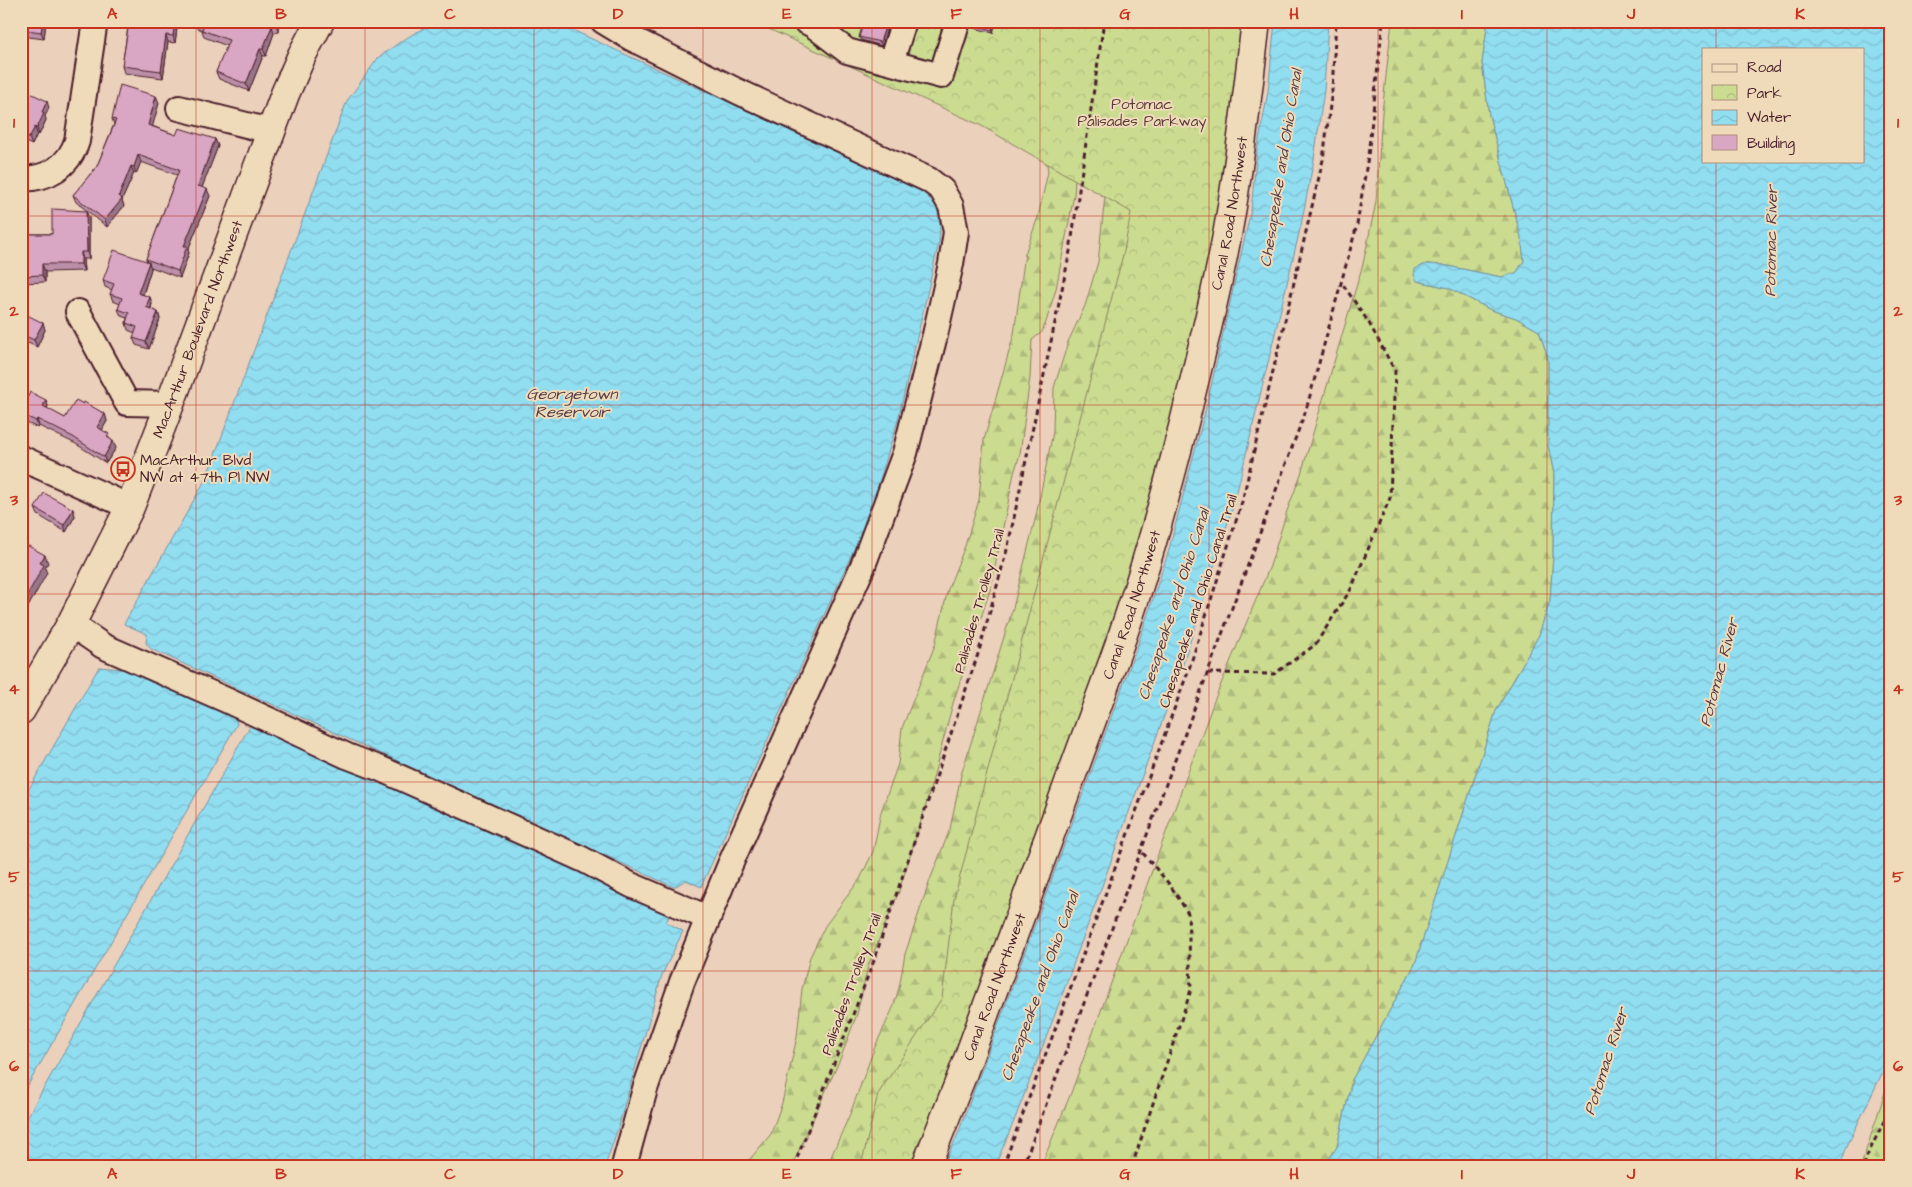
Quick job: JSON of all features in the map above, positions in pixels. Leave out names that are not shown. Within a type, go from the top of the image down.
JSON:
[{"type":"main road","name":"MacArthur Boulevard Northwest","points":[[21,710],[71,624],[130,506],[170,404],[270,131],[291,78],[320,21]]},
{"type":"main road","name":"Canal Road Northwest","points":[[926,1166],[938,1141],[1134,605],[1157,527],[1203,343],[1229,224],[1256,21]]},
{"type":"street","points":[[21,179],[35,178],[52,172],[64,163],[74,150],[80,126],[95,21]]},
{"type":"street","points":[[603,21],[631,38],[737,91],[929,180],[942,190],[951,206],[956,232],[935,335],[904,453],[862,568],[729,868],[682,982],[645,1089],[624,1166]]},
{"type":"street","points":[[805,21],[846,51],[941,76],[958,21]]},
{"type":"street","points":[[891,62],[904,21]]},
{"type":"street","points":[[179,108],[270,131]]},
{"type":"street","points":[[78,312],[127,402],[170,404]]},
{"type":"street","points":[[21,458],[130,506]]},
{"type":"street","points":[[71,624],[103,646],[582,859],[631,885],[708,918]]},
{"type":"path","name":"Palisades Trolley Trail","points":[[794,1166],[876,954],[979,651],[1008,546],[1070,251],[1104,21]]},
{"type":"path","name":"Chesapeake and Ohio Canal Trail","points":[[1003,1166],[1189,669],[1242,502],[1323,160],[1332,90],[1336,21]]},
{"type":"path","points":[[1023,1166],[1306,410],[1357,225],[1368,156],[1383,21]]},
{"type":"path","points":[[1208,673],[1274,674],[1315,646],[1351,589],[1390,498],[1395,371],[1368,323],[1342,283]]},
{"type":"path","points":[[1132,1166],[1191,990],[1188,913],[1170,885],[1142,852]]},
{"type":"path","points":[[1866,1166],[1865,1160],[1891,1106]]},
{"type":"green space","name":"Potomac Palisades Parkway","points":[[751,21],[1244,21],[1222,195],[1190,352],[1132,573],[1030,859],[913,1166],[861,1166],[878,1094],[942,998],[954,899],[1124,251],[1131,212],[980,125]]},
{"type":"green space","points":[[1392,21],[1488,21],[1482,63],[1489,115],[1521,237],[1524,261],[1516,273],[1501,277],[1443,265],[1426,264],[1417,281],[1449,288],[1491,310],[1516,318],[1539,331],[1548,358],[1548,445],[1554,474],[1553,556],[1550,600],[1539,635],[1496,711],[1415,964],[1352,1080],[1337,1147],[1324,1166],[1041,1166],[1071,1093],[1214,701],[1270,566],[1301,474],[1363,264],[1376,202],[1382,113]]},
{"type":"green space","points":[[1077,150],[1074,195],[1056,289],[1042,332],[1032,340],[1030,377],[1020,454],[1014,473],[991,587],[953,703],[926,805],[898,894],[868,966],[857,1014],[841,1057],[792,1166],[740,1166],[751,1158],[771,1134],[782,1103],[797,1037],[802,989],[810,957],[825,926],[860,879],[873,852],[881,812],[898,764],[902,728],[935,645],[948,589],[965,546],[979,500],[984,440],[1014,334],[1025,254],[1038,217],[1048,172],[1047,164],[1041,159]]},
{"type":"green space","points":[[1108,168],[1210,204],[887,1166],[827,1166],[850,1114],[874,1049],[893,1008],[899,988],[905,954],[930,880],[950,829],[961,775],[1013,608],[1036,516],[1053,432],[1054,388],[1068,342],[1085,306],[1098,262]]},
{"type":"green space","points":[[1891,1074],[1891,1166],[1861,1166]]},
{"type":"water","name":"Georgetown Reservoir","points":[[435,21],[553,21],[921,191],[933,202],[938,213],[940,226],[939,242],[898,420],[869,516],[701,887],[686,880],[674,887],[151,649],[146,643],[147,634],[124,624],[203,484],[210,468],[347,101],[378,58]]},
{"type":"water","name":"Chesapeake and Ohio Canal","points":[[1275,21],[1328,21],[1324,90],[1314,159],[1301,225],[1235,500],[1182,667],[1054,1017],[995,1166],[943,1166],[958,1134],[1138,644],[1168,553],[1207,404],[1251,210],[1257,151],[1268,92]]},
{"type":"water","name":"Potomac River","points":[[1488,21],[1891,21],[1891,1055],[1847,1146],[1840,1166],[1324,1166],[1337,1147],[1352,1080],[1415,964],[1496,711],[1539,635],[1550,600],[1553,556],[1554,474],[1548,445],[1548,358],[1539,331],[1516,318],[1491,310],[1449,288],[1417,281],[1414,275],[1415,269],[1426,264],[1443,265],[1501,277],[1516,273],[1524,261],[1521,237],[1489,115],[1482,63]]},
{"type":"water","points":[[99,667],[131,670],[236,718],[237,724],[21,1097],[21,803]]},
{"type":"water","points":[[250,726],[672,911],[666,922],[683,931],[662,975],[618,1128],[605,1166],[21,1166],[21,1128]]},
{"type":"building","points":[[21,21],[43,21],[41,32],[21,29]]},
{"type":"building","points":[[126,21],[175,21],[173,36],[166,35],[161,71],[122,66],[129,22]]},
{"type":"building","points":[[196,21],[276,21],[276,25],[272,26],[263,49],[260,49],[246,84],[216,72],[229,40],[202,30],[204,24]]},
{"type":"building","points":[[864,21],[887,21],[880,42],[859,37]]},
{"type":"building","points":[[970,21],[994,21],[992,30],[969,23]]},
{"type":"building","points":[[120,85],[156,96],[148,125],[176,135],[179,128],[215,139],[198,186],[207,189],[184,246],[187,246],[178,271],[146,259],[179,170],[138,155],[134,167],[131,166],[119,196],[122,199],[105,220],[73,195],[97,166],[116,120],[112,119]]},
{"type":"building","points":[[24,90],[47,101],[37,128],[35,127],[29,138],[21,134],[21,96]]},
{"type":"building","points":[[52,209],[86,211],[87,252],[81,252],[81,264],[42,264],[42,275],[21,276],[21,234],[52,234]]},
{"type":"building","points":[[114,250],[149,262],[138,293],[150,297],[146,307],[158,312],[146,342],[133,338],[137,327],[126,323],[129,313],[118,309],[122,298],[110,294],[114,284],[103,280]]},
{"type":"building","points":[[27,315],[43,323],[34,340],[21,334],[21,327]]},
{"type":"building","points":[[30,392],[46,400],[43,406],[65,418],[76,400],[83,404],[84,402],[105,414],[97,427],[109,434],[107,437],[113,441],[104,457],[73,437],[37,419],[36,421],[21,414]]},
{"type":"building","points":[[44,493],[73,509],[64,525],[35,508]]},
{"type":"building","points":[[21,542],[45,555],[40,563],[44,565],[21,606]]},
{"type":"place","name":"MacArthur Blvd NW at 47th Pl NW","points":[[123,469]]}]
